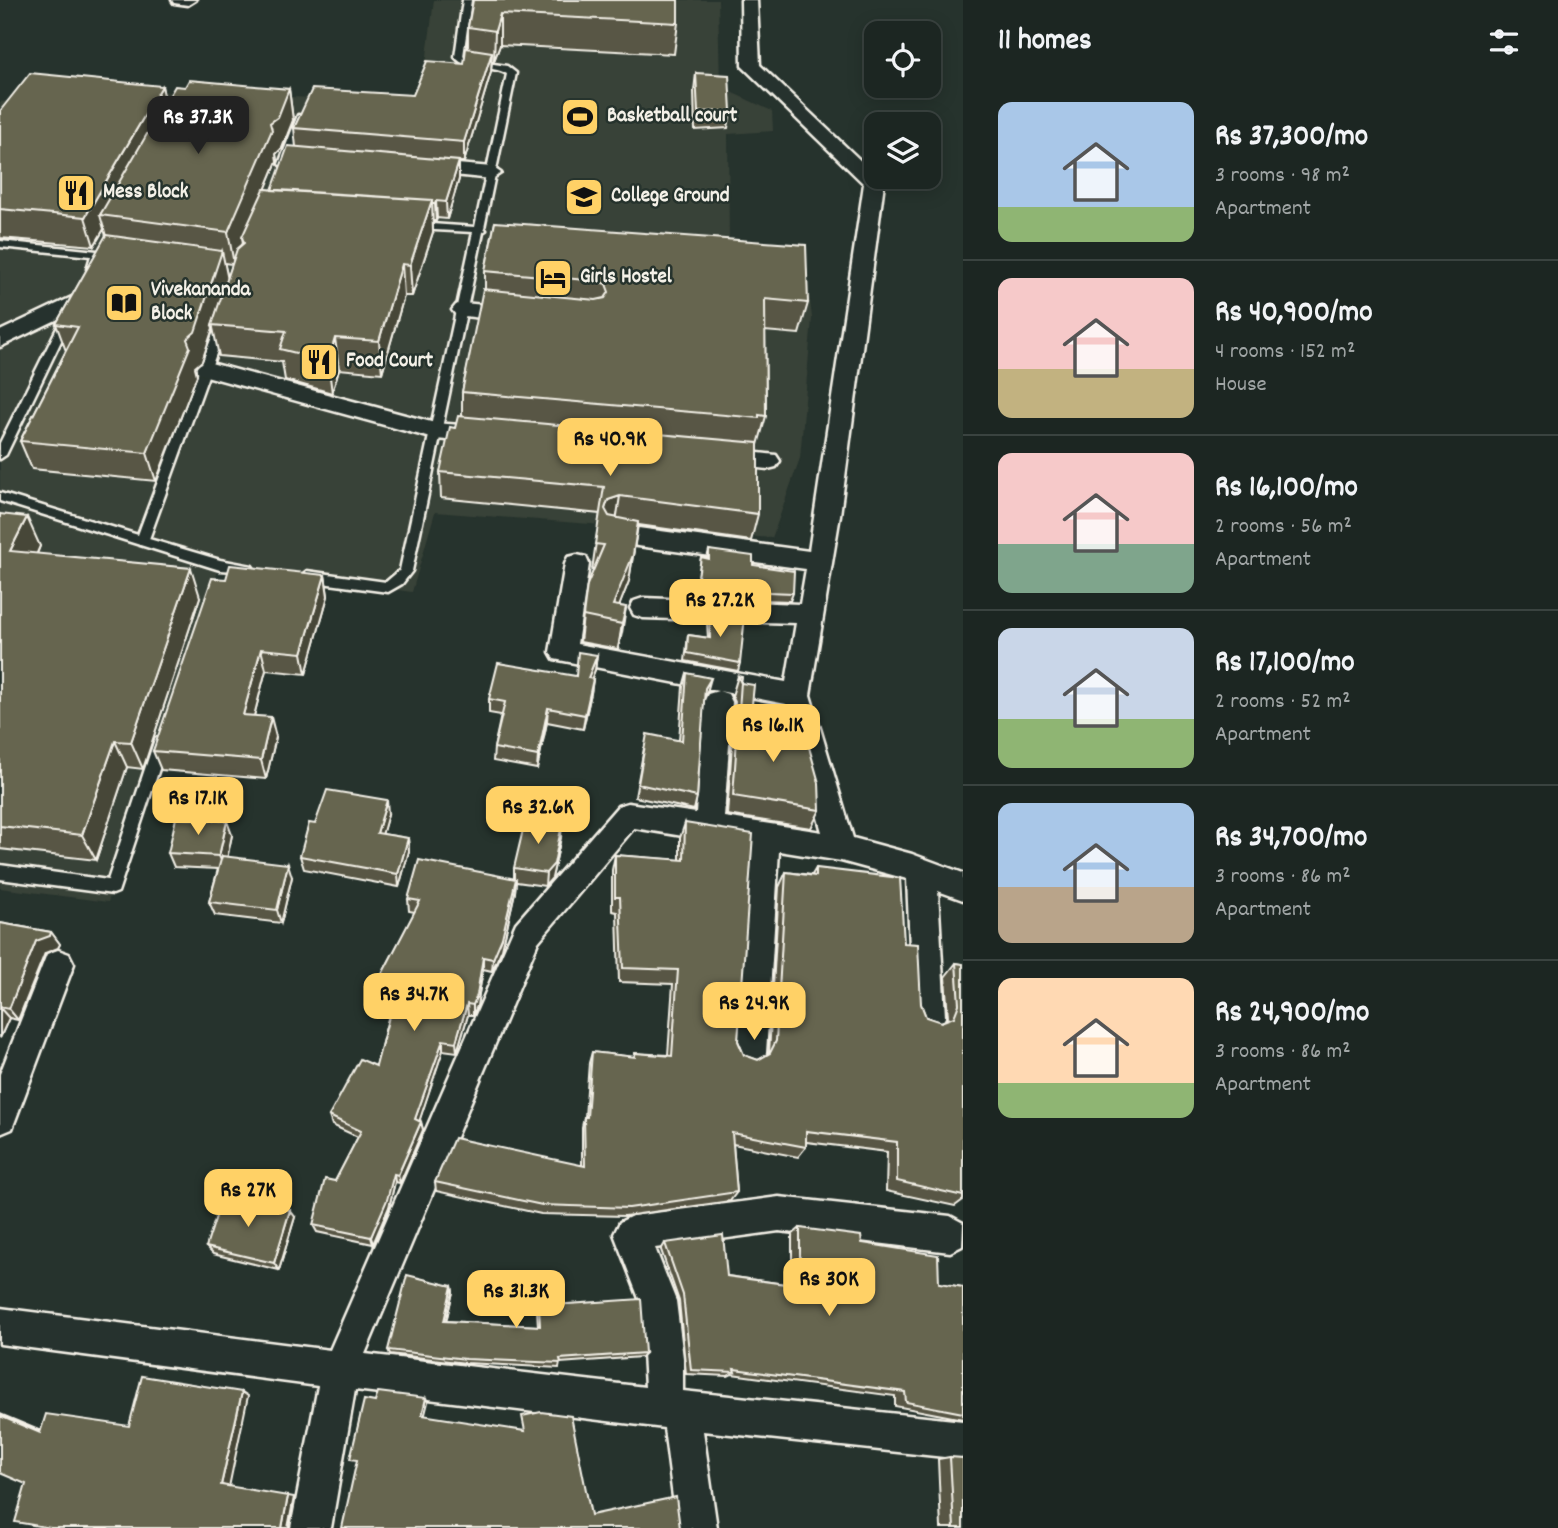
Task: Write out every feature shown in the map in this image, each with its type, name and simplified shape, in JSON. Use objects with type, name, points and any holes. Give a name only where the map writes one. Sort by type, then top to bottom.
[{"type":"street","points":[[180,0],[188,0]]},
{"type":"street","points":[[749,0],[751,65],[874,184],[820,562],[797,695],[841,848]]},
{"type":"street","points":[[410,166],[492,173]]},
{"type":"street","points":[[100,248],[122,257]]},
{"type":"street","points":[[0,340],[79,294]]},
{"type":"street","points":[[463,310],[541,317]]},
{"type":"street","points":[[207,369],[435,430],[505,437]]},
{"type":"street","points":[[699,455],[768,461]]},
{"type":"street","points":[[616,534],[820,562]]},
{"type":"street","points":[[577,564],[564,652],[797,695]]},
{"type":"street","points":[[643,608],[811,614]]},
{"type":"street","points":[[709,828],[718,702]]},
{"type":"street","points":[[311,1528],[339,1372],[527,933],[628,815],[841,848],[922,871],[963,887]]},
{"type":"street","points":[[750,1053],[765,836]]},
{"type":"street","points":[[922,871],[929,1017]]},
{"type":"street","points":[[0,1117],[58,964]]},
{"type":"street","points":[[697,1528],[664,1358],[658,1301],[632,1234],[779,1214],[950,1234]]},
{"type":"street","points":[[0,1326],[339,1372],[963,1440]]},
{"type":"lane","points":[[298,575],[388,587],[398,581],[406,571],[481,230],[512,73],[504,68],[464,62],[459,57],[467,0]]},
{"type":"lane","points":[[277,180],[293,157],[306,104]]},
{"type":"lane","points":[[400,225],[481,230]]},
{"type":"lane","points":[[0,244],[100,248],[0,455]]},
{"type":"lane","points":[[142,541],[207,369],[226,309]]},
{"type":"lane","points":[[0,497],[142,541],[218,571],[259,570]]},
{"type":"lane","points":[[0,872],[113,887],[164,732]]},
{"type":"shaded area","points":[[434,0],[718,0],[720,87],[772,111],[773,131],[728,134],[729,247],[805,257],[812,318],[800,458],[772,538],[435,512],[412,592],[220,565],[108,902],[0,888],[0,102],[108,89],[403,102],[423,88]]},
{"type":"building","points":[[473,0],[678,0],[678,23],[500,14],[495,31],[468,27]]},
{"type":"building","points":[[466,48],[492,52],[464,142],[294,128],[312,89],[413,95],[427,61],[464,64]]},
{"type":"building","points":[[30,73],[162,86],[85,217],[0,209],[0,111]]},
{"type":"building","points":[[696,73],[729,75],[731,111],[698,112]]},
{"type":"building","points":[[189,80],[289,89],[278,117],[270,123],[272,130],[228,232],[100,215],[175,86],[185,87]]},
{"type":"building","points":[[288,146],[459,161],[446,202],[436,201],[435,204],[432,204],[432,200],[272,190]]},
{"type":"building","points":[[264,189],[432,200],[410,265],[402,264],[379,341],[335,338],[328,361],[280,349],[286,331],[212,325],[237,249],[244,243],[242,237]]},
{"type":"building","points":[[495,222],[806,245],[808,303],[765,299],[766,416],[759,415],[759,418],[462,392],[483,289],[596,300],[605,298],[609,292],[606,284],[597,281],[485,271]]},
{"type":"building","points":[[106,235],[222,251],[195,332],[187,339],[190,347],[147,453],[20,441],[78,327],[56,324]]},
{"type":"building","points":[[458,416],[758,443],[758,514],[620,496],[608,500],[605,509],[609,516],[638,522],[633,555],[613,605],[626,607],[622,624],[583,616],[587,585],[604,545],[595,544],[604,487],[440,472],[450,427],[455,428]]},
{"type":"building","points":[[0,514],[27,517],[10,551],[191,568],[131,742],[115,741],[82,835],[0,826]]},
{"type":"building","points":[[709,550],[753,556],[753,565],[794,571],[793,593],[709,590],[709,586],[697,584],[701,557],[709,559]]},
{"type":"building","points":[[230,565],[325,575],[302,653],[261,649],[243,715],[271,717],[261,760],[153,751],[212,578],[226,579]]},
{"type":"building","points":[[709,615],[745,616],[740,663],[687,653],[688,635],[710,638]]},
{"type":"building","points":[[578,652],[597,655],[588,678],[593,679],[585,715],[548,708],[538,756],[494,748],[505,702],[489,699],[498,663],[576,676]]},
{"type":"building","points":[[687,673],[711,678],[705,688],[697,797],[638,784],[647,734],[682,741]]},
{"type":"building","points":[[738,676],[742,677],[741,683],[754,685],[749,734],[807,740],[819,783],[820,810],[733,796],[741,682]]},
{"type":"building","points":[[327,790],[387,800],[377,833],[408,838],[398,874],[300,856],[309,823],[315,824]]},
{"type":"building","points":[[526,817],[562,824],[554,864],[546,873],[514,868]]},
{"type":"building","points":[[176,818],[227,821],[219,856],[168,853]]},
{"type":"building","points":[[685,823],[753,834],[738,1041],[744,1055],[758,1060],[770,1053],[776,1041],[786,872],[816,876],[816,868],[900,878],[904,943],[918,944],[921,1004],[926,1017],[941,1022],[954,1017],[959,1004],[956,963],[963,964],[963,1196],[897,1181],[897,1142],[806,1131],[806,1147],[732,1133],[737,1192],[629,1208],[542,1205],[435,1182],[454,1138],[585,1166],[584,1117],[587,1117],[592,1052],[635,1057],[635,1053],[672,1056],[678,970],[623,968],[620,897],[615,897],[615,855],[684,860]]},
{"type":"building","points":[[222,856],[288,864],[277,910],[209,902]]},
{"type":"building","points":[[419,860],[516,879],[502,938],[493,959],[483,957],[477,995],[473,1005],[467,1004],[456,1042],[443,1040],[415,1119],[421,1122],[398,1175],[394,1174],[387,1200],[371,1237],[313,1225],[325,1179],[335,1181],[361,1131],[329,1116],[360,1059],[376,1066],[396,990],[378,982],[420,901],[408,899]]},
{"type":"building","points":[[0,923],[51,932],[50,936],[36,941],[9,1009],[0,1007]]},
{"type":"building","points":[[223,1195],[290,1210],[274,1263],[206,1247]]},
{"type":"building","points":[[800,1228],[861,1236],[862,1243],[938,1255],[939,1283],[963,1287],[963,1413],[906,1402],[905,1392],[734,1369],[735,1372],[691,1370],[683,1295],[665,1243],[723,1235],[727,1276],[800,1286]]},
{"type":"building","points":[[407,1275],[452,1286],[444,1321],[540,1326],[539,1306],[641,1299],[645,1353],[560,1359],[561,1363],[466,1359],[388,1350]]},
{"type":"building","points":[[142,1376],[242,1392],[221,1485],[288,1496],[282,1528],[51,1528],[15,1522],[26,1484],[0,1473],[0,1416],[40,1433],[46,1414],[129,1426]]},
{"type":"building","points":[[378,1392],[426,1398],[422,1415],[525,1431],[522,1416],[541,1412],[571,1416],[591,1515],[676,1497],[680,1528],[342,1528],[357,1460],[350,1459],[364,1400],[375,1402]]},
{"type":"building","points":[[950,1457],[963,1458],[963,1528],[954,1528]]},
{"type":"place","name":"Basketball court","points":[[580,117]]},
{"type":"place","name":"Mess Block","points":[[76,193]]},
{"type":"place","name":"College Ground","points":[[584,197]]},
{"type":"place","name":"Girls Hostel","points":[[553,278]]},
{"type":"place","name":"Vivekananda Block","points":[[124,303]]},
{"type":"place","name":"Food Court","points":[[319,362]]}]
